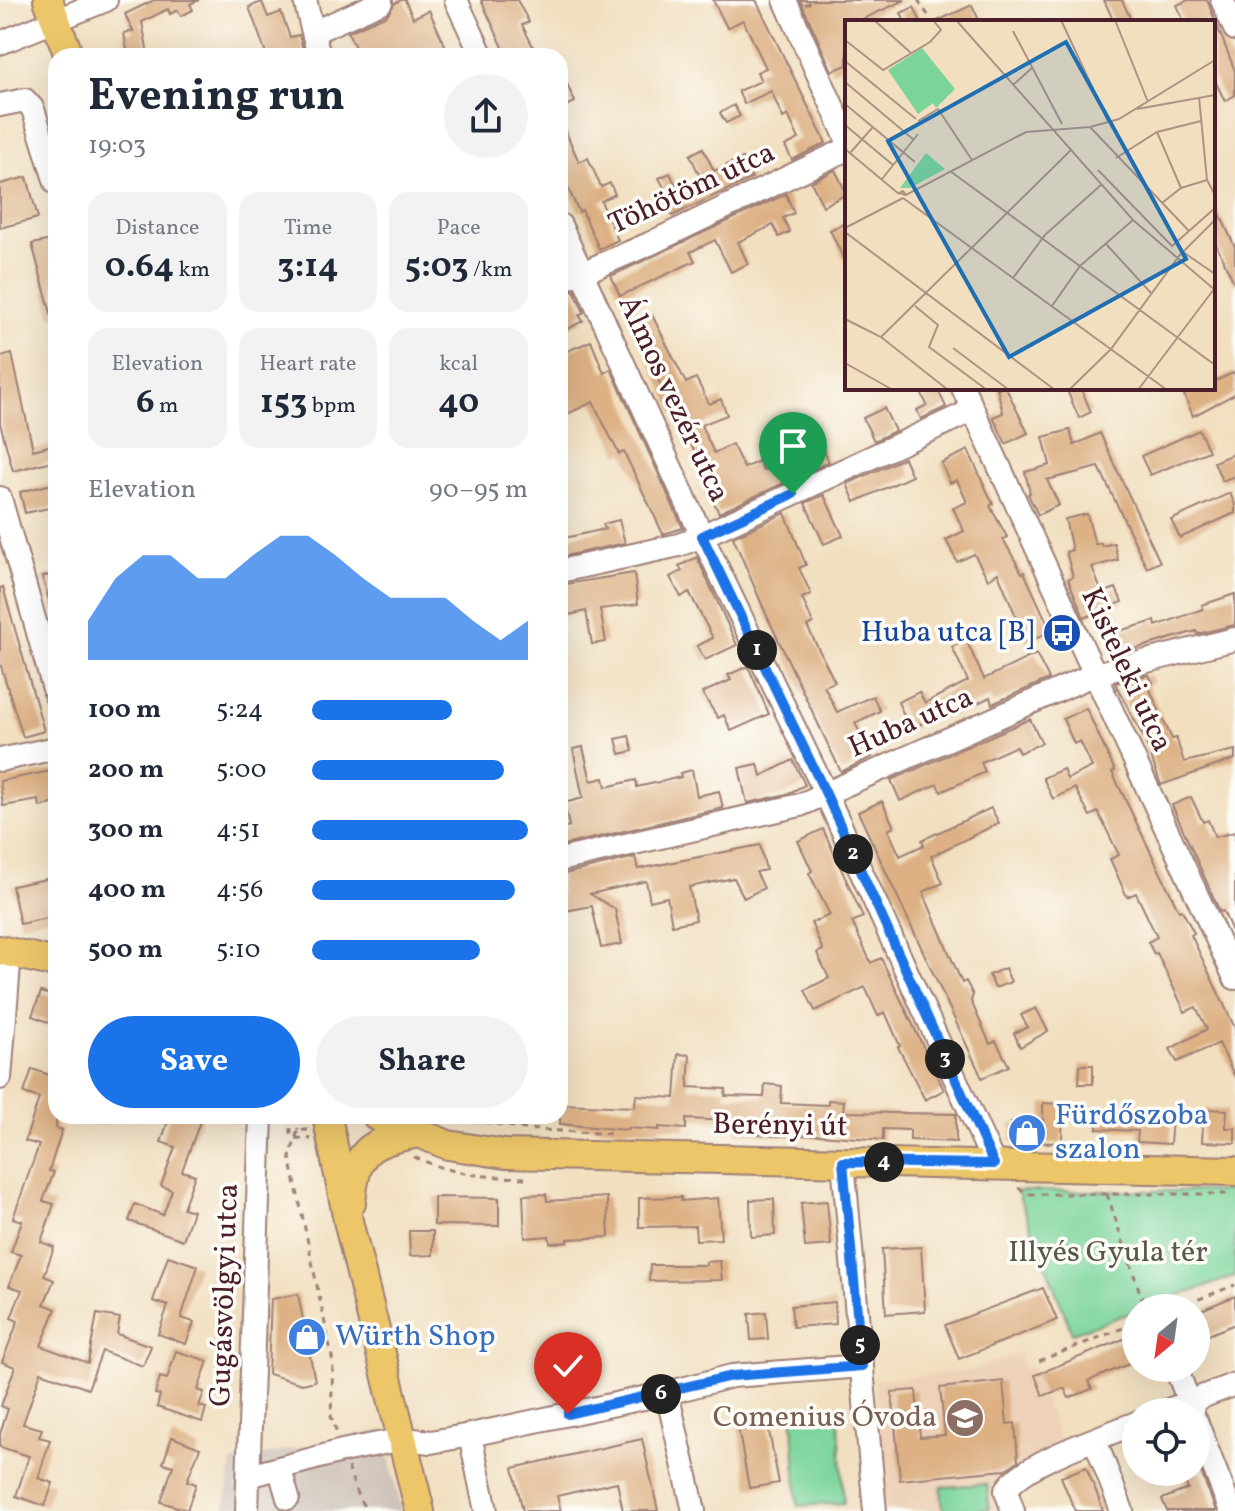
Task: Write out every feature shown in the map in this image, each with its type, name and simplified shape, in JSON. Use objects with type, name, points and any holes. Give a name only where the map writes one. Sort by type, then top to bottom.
[{"type":"main road","points":[[52,11],[66,48]]},
{"type":"main road","points":[[5,951],[48,961]]},
{"type":"main road","points":[[328,1124],[349,1225],[420,1511]]},
{"type":"main road","name":"Berényi út","points":[[396,1124],[448,1145],[505,1154],[843,1162],[1003,1175],[1235,1171]]},
{"type":"main road","points":[[349,1225],[353,1180],[363,1154],[377,1142],[418,1133]]},
{"type":"street","points":[[0,43],[52,11],[106,0]]},
{"type":"street","points":[[305,0],[317,48]]},
{"type":"street","points":[[456,0],[478,48]]},
{"type":"street","points":[[785,0],[845,135]]},
{"type":"street","points":[[1222,0],[1235,29]]},
{"type":"street","points":[[314,32],[381,2]]},
{"type":"street","points":[[0,105],[25,100],[33,109],[48,157]]},
{"type":"street","name":"Töhötöm utca","points":[[568,277],[845,150]]},
{"type":"street","name":"Álmos vezér utca","points":[[568,242],[702,536],[1003,1175]]},
{"type":"street","name":"Kisteleki utca","points":[[964,390],[1235,978]]},
{"type":"street","points":[[568,569],[679,545],[702,536],[973,410]]},
{"type":"street","points":[[0,498],[48,668]]},
{"type":"street","name":"Huba utca","points":[[568,858],[784,809],[826,794],[1095,674],[1235,639]]},
{"type":"street","points":[[0,760],[48,750]]},
{"type":"street","points":[[0,1078],[5,951]]},
{"type":"street","name":"Gugásvölgyi utca","points":[[247,1511],[261,1124]]},
{"type":"street","points":[[843,1162],[875,1511]]},
{"type":"street","points":[[249,1476],[342,1451],[404,1439],[431,1442],[470,1435],[732,1376],[862,1366]]},
{"type":"street","points":[[1210,1400],[1235,1384]]},
{"type":"street","points":[[667,1393],[694,1511]]},
{"type":"street","points":[[1012,1509],[1006,1491],[1027,1471],[1122,1429]]},
{"type":"street","points":[[470,1435],[486,1511]]},
{"type":"street","points":[[1095,1440],[1122,1511]]},
{"type":"street","points":[[1210,1457],[1231,1511]]},
{"type":"street","points":[[280,1470],[288,1498]]},
{"type":"path","points":[[918,0],[930,18]]},
{"type":"path","points":[[298,1124],[290,1157],[333,1362],[331,1416],[358,1497],[367,1511]]},
{"type":"path","points":[[298,1130],[328,1124]]},
{"type":"path","points":[[496,1124],[525,1129],[620,1134]]},
{"type":"path","points":[[1003,1175],[1030,1194],[1235,1194]]},
{"type":"path","points":[[1107,1194],[1140,1294]]},
{"type":"path","points":[[1210,1295],[1235,1285]]},
{"type":"path","points":[[1039,1361],[1122,1328]]},
{"type":"shaded area","name":"Comenius Óvoda","points":[[1019,1353],[1024,1368],[1031,1366],[1060,1440],[1051,1443],[1060,1470],[1015,1487],[1006,1510],[886,1511],[874,1380],[975,1370]]},
{"type":"shaded area","points":[[383,1430],[401,1511],[224,1511],[232,1462]]},
{"type":"green space","name":"Illyés Gyula tér","points":[[1017,1191],[1235,1191],[1235,1276],[1184,1294],[1122,1294],[1122,1316],[1072,1333]]},
{"type":"green space","points":[[838,1405],[844,1503],[798,1506],[792,1408]]},
{"type":"green space","points":[[987,1484],[989,1509],[943,1511],[941,1487]]},
{"type":"building","points":[[154,0],[199,0],[190,4],[193,10],[181,16],[178,10],[170,14],[168,9],[142,22],[147,48],[127,48],[124,33],[133,31],[125,14]]},
{"type":"building","points":[[405,0],[413,18],[429,10],[446,48],[355,48],[348,32],[387,15],[395,3]]},
{"type":"building","points":[[481,0],[517,0],[529,22],[522,25],[534,48],[503,48]]},
{"type":"building","points":[[713,0],[756,0],[826,143],[792,160],[785,146],[799,139],[788,115],[783,118],[771,91],[744,104],[738,91],[761,81],[757,72],[766,68],[743,20],[727,28]]},
{"type":"building","points":[[800,0],[905,0],[860,20],[845,20],[845,66],[832,71]]},
{"type":"building","points":[[1104,0],[1122,0],[1131,20],[1113,20]]},
{"type":"building","points":[[1188,0],[1207,0],[1215,20],[1183,20],[1177,5]]},
{"type":"building","points":[[262,2],[268,17],[281,12],[290,37],[299,35],[303,48],[264,48],[249,7]]},
{"type":"building","points":[[972,5],[979,20],[939,20]]},
{"type":"building","points":[[914,7],[920,20],[904,20],[901,13]]},
{"type":"building","points":[[1215,20],[1235,71],[1235,95],[1225,101],[1215,81]]},
{"type":"building","points":[[568,86],[575,102],[568,105]]},
{"type":"building","points":[[734,105],[740,116],[726,123],[720,113]]},
{"type":"building","points":[[568,137],[579,162],[588,158],[601,187],[610,183],[615,194],[601,201],[618,240],[599,249],[582,210],[579,212],[568,188]]},
{"type":"building","points":[[703,148],[714,171],[742,158],[752,178],[672,216],[665,203],[671,200],[659,178],[670,173],[681,196],[704,185],[690,155]]},
{"type":"building","points":[[835,170],[845,195],[823,206],[811,182]]},
{"type":"building","points":[[27,177],[38,218],[0,228],[0,184]]},
{"type":"building","points":[[786,194],[794,213],[783,218],[790,232],[779,237],[773,225],[738,242],[748,264],[731,272],[715,240],[690,252],[695,261],[620,296],[611,276]]},
{"type":"building","points":[[1215,203],[1235,247],[1235,285],[1215,242]]},
{"type":"building","points":[[845,223],[845,262],[830,230]]},
{"type":"building","points":[[48,241],[48,302],[32,244]]},
{"type":"building","points":[[574,290],[584,312],[579,315],[583,321],[568,329],[568,291]]},
{"type":"building","points":[[652,315],[686,383],[696,378],[709,404],[721,399],[727,415],[701,425],[714,453],[732,444],[744,468],[759,461],[763,470],[793,455],[789,446],[815,434],[829,462],[719,513],[709,493],[714,491],[632,324]]},
{"type":"building","points":[[591,341],[604,373],[611,369],[683,528],[663,534],[624,452],[619,454],[593,402],[568,414],[568,351]]},
{"type":"building","points":[[12,354],[33,450],[48,446],[48,462],[13,471],[0,423],[0,357]]},
{"type":"building","points":[[1235,372],[1235,394],[1193,416],[1184,395],[1195,390],[1215,390],[1215,381]]},
{"type":"building","points":[[920,390],[938,390],[946,407],[921,419],[917,410],[927,405]]},
{"type":"building","points":[[997,390],[1007,390],[1028,433],[1006,444],[993,417],[1003,413]]},
{"type":"building","points":[[1067,390],[1082,390],[1091,412],[1079,418]]},
{"type":"building","points":[[884,408],[895,431],[874,441],[863,418]]},
{"type":"building","points":[[1070,430],[1074,445],[1100,433],[1160,562],[1147,568],[1099,467],[1047,480],[1059,505],[1038,515],[1028,494],[1025,472],[1050,465],[1043,437]]},
{"type":"building","points":[[1199,430],[1209,451],[1150,475],[1141,456]]},
{"type":"building","points":[[968,450],[993,504],[990,506],[1007,537],[1003,539],[1024,572],[1051,631],[1027,643],[998,573],[988,579],[974,554],[957,562],[946,540],[964,531],[953,508],[967,502],[957,480],[950,483],[941,463]]},
{"type":"building","points":[[1235,453],[1235,476],[1222,481],[1214,462]]},
{"type":"building","points":[[904,458],[912,476],[855,502],[847,484]]},
{"type":"building","points":[[48,485],[48,508],[25,513],[20,492]]},
{"type":"building","points":[[1230,493],[1235,513],[1180,538],[1171,520]]},
{"type":"building","points":[[824,495],[843,536],[824,544],[805,503]]},
{"type":"building","points":[[785,513],[806,565],[799,568],[811,594],[802,598],[813,623],[807,626],[835,682],[824,686],[837,712],[873,696],[880,711],[855,723],[872,757],[841,772],[733,537]]},
{"type":"building","points":[[1087,514],[1095,544],[1114,543],[1118,560],[1092,567],[1102,593],[1116,588],[1122,602],[1084,618],[1068,579],[1073,577],[1066,552],[1072,550],[1065,519]]},
{"type":"building","points":[[619,520],[625,543],[568,555],[568,537],[605,529],[603,524]]},
{"type":"building","points":[[697,557],[737,645],[705,660],[697,646],[713,638],[689,592],[681,597],[670,577],[682,571],[679,566]]},
{"type":"building","points":[[634,573],[638,604],[600,609],[606,642],[592,644],[586,611],[568,615],[568,584]]},
{"type":"building","points":[[48,575],[48,597],[42,577]]},
{"type":"building","points":[[3,587],[44,731],[23,737],[0,663],[0,588]]},
{"type":"building","points":[[1235,594],[1235,625],[1197,634],[1196,631],[1114,655],[1108,634],[1155,621],[1156,626]]},
{"type":"building","points":[[966,640],[984,679],[1036,654],[1049,679],[992,704],[990,697],[952,716],[949,711],[910,729],[898,702],[919,692],[925,703],[968,681],[952,647]]},
{"type":"building","points":[[748,666],[769,714],[731,731],[724,715],[718,718],[702,693],[731,680],[728,675]]},
{"type":"building","points":[[1149,675],[1153,683],[1148,685],[1172,739],[1176,738],[1184,762],[1235,750],[1235,759],[1161,785],[1145,740],[1115,683]]},
{"type":"building","points":[[1086,708],[1115,771],[1112,772],[1179,911],[1182,910],[1194,933],[1191,935],[1235,1028],[1235,1077],[1219,1043],[1177,1062],[1170,1049],[1207,1029],[1196,1007],[1185,1012],[1157,953],[1154,954],[1148,942],[1157,937],[1136,893],[1127,897],[1110,859],[1119,855],[1098,812],[1090,816],[1075,788],[1053,799],[1043,778],[1063,769],[1067,779],[1092,767],[1080,741],[1074,744],[1063,719]]},
{"type":"building","points":[[1030,719],[1042,743],[1019,753],[1016,746],[981,762],[985,772],[941,792],[937,784],[900,801],[891,780]]},
{"type":"building","points":[[629,736],[633,751],[620,754],[616,739]]},
{"type":"building","points":[[583,747],[591,781],[604,778],[606,787],[636,780],[637,787],[681,777],[680,773],[692,770],[697,796],[719,791],[723,808],[568,844],[568,802],[583,798],[573,749]]},
{"type":"building","points":[[793,760],[805,785],[787,794],[747,803],[739,768],[758,764],[761,776]]},
{"type":"building","points":[[48,772],[48,805],[40,807],[39,800],[3,806],[0,781]]},
{"type":"building","points":[[1191,797],[1203,822],[1208,820],[1215,837],[1235,832],[1235,938],[1223,911],[1220,912],[1172,805]]},
{"type":"building","points":[[882,801],[894,827],[888,830],[900,856],[924,845],[922,840],[991,808],[999,823],[931,856],[943,883],[923,892],[962,983],[966,981],[973,995],[971,1001],[990,1044],[996,1041],[1009,1066],[982,1078],[858,812]]},
{"type":"building","points":[[823,829],[863,917],[852,922],[871,963],[881,958],[944,1090],[925,1100],[898,1047],[885,1012],[878,1016],[865,987],[815,1011],[805,990],[829,978],[817,953],[823,950],[811,923],[830,915],[809,873],[812,871],[798,841]]},
{"type":"building","points":[[760,845],[766,870],[756,872],[764,888],[744,898],[734,878],[689,887],[696,920],[672,925],[667,897],[650,901],[646,881],[590,894],[615,909],[622,944],[601,948],[592,906],[568,910],[568,873],[635,857],[638,869]]},
{"type":"building","points":[[48,879],[48,918],[20,924],[12,886]]},
{"type":"building","points":[[1005,968],[1011,982],[995,988],[989,975]]},
{"type":"building","points":[[41,992],[48,994],[48,1022],[32,1016]]},
{"type":"building","points":[[1036,1008],[1048,1031],[1020,1047],[1014,1033],[1028,1027],[1021,1015]]},
{"type":"building","points":[[678,1054],[690,1055],[688,1087],[726,1089],[725,1096],[764,1097],[765,1084],[782,1086],[781,1103],[828,1105],[828,1100],[844,1101],[843,1112],[956,1114],[956,1142],[910,1140],[910,1130],[883,1129],[883,1140],[820,1135],[777,1136],[736,1132],[736,1121],[686,1119],[686,1129],[659,1127],[659,1130],[560,1124],[568,1124],[568,1104],[635,1107],[636,1095],[675,1098]]},
{"type":"building","points":[[1080,1065],[1093,1065],[1093,1084],[1079,1084]]},
{"type":"building","points":[[32,1069],[48,1074],[48,1124],[56,1124],[56,1128],[62,1130],[49,1171],[54,1172],[43,1201],[54,1204],[41,1242],[54,1247],[44,1276],[54,1280],[44,1304],[56,1309],[41,1346],[88,1363],[97,1314],[120,1318],[117,1334],[151,1346],[143,1366],[102,1351],[88,1389],[41,1372],[23,1424],[42,1429],[39,1437],[50,1440],[38,1478],[53,1483],[45,1506],[16,1496],[29,1456],[0,1447],[0,1434],[8,1409],[1,1406],[15,1367],[2,1362],[18,1321],[11,1318],[22,1290],[9,1286],[21,1255],[11,1252],[22,1221],[13,1218],[39,1145],[25,1141],[39,1098],[24,1093]]},
{"type":"building","points":[[1043,1103],[1063,1104],[1062,1143],[1011,1142],[1011,1123],[1043,1124]]},
{"type":"building","points":[[1204,1109],[1227,1110],[1226,1128],[1235,1128],[1235,1143],[1202,1142]]},
{"type":"building","points":[[1098,1110],[1153,1112],[1152,1117],[1172,1118],[1170,1144],[1137,1142],[1138,1131],[1097,1129]]},
{"type":"building","points":[[167,1124],[199,1124],[182,1171],[195,1175],[183,1208],[193,1211],[183,1240],[129,1221],[135,1204],[163,1215],[172,1190],[161,1186],[175,1147],[161,1142]]},
{"type":"building","points":[[546,1194],[547,1201],[607,1197],[609,1237],[550,1243],[549,1236],[525,1238],[523,1195]]},
{"type":"building","points":[[434,1197],[499,1198],[499,1226],[434,1225]]},
{"type":"building","points":[[681,1197],[681,1201],[718,1198],[721,1239],[696,1240],[695,1226],[639,1227],[639,1198]]},
{"type":"building","points":[[774,1199],[775,1235],[751,1237],[750,1200]]},
{"type":"building","points":[[827,1201],[831,1245],[805,1247],[801,1203]]},
{"type":"building","points":[[409,1231],[433,1231],[433,1255],[410,1256]]},
{"type":"building","points":[[921,1247],[925,1311],[886,1314],[882,1249]]},
{"type":"building","points":[[168,1256],[198,1266],[181,1318],[194,1322],[186,1344],[158,1334],[168,1306],[153,1301]]},
{"type":"building","points":[[720,1261],[722,1280],[649,1281],[650,1265],[706,1265],[706,1262]]},
{"type":"building","points":[[1043,1288],[1057,1320],[959,1359],[945,1325]]},
{"type":"building","points":[[298,1294],[315,1381],[302,1384],[268,1374],[271,1299]]},
{"type":"building","points":[[1235,1296],[1235,1324],[1210,1334],[1210,1306]]},
{"type":"building","points":[[835,1302],[836,1324],[793,1327],[791,1306]]},
{"type":"building","points":[[766,1312],[768,1339],[751,1340],[749,1314]]},
{"type":"building","points":[[1122,1340],[1122,1367],[1088,1381],[1092,1389],[1069,1398],[1064,1388],[1043,1396],[1035,1375]]},
{"type":"building","points":[[176,1351],[208,1361],[198,1390],[204,1392],[199,1406],[206,1408],[202,1422],[157,1407],[160,1395],[155,1394],[160,1377],[167,1379]]},
{"type":"building","points":[[1003,1381],[1007,1424],[1015,1423],[1018,1461],[1005,1470],[900,1480],[892,1392],[916,1390],[920,1437],[945,1435],[940,1388]]},
{"type":"building","points":[[767,1421],[779,1483],[749,1488],[738,1427]]},
{"type":"building","points":[[172,1437],[200,1448],[187,1481],[196,1484],[187,1510],[161,1502],[173,1466],[163,1463]]},
{"type":"building","points":[[642,1439],[658,1511],[623,1511],[617,1482],[557,1496],[561,1511],[523,1511],[513,1468]]},
{"type":"building","points":[[1086,1467],[1103,1511],[1075,1511],[1061,1477]]},
{"type":"building","points":[[1187,1486],[1206,1486],[1216,1511],[1167,1511],[1162,1499],[1188,1489]]},
{"type":"place","name":"Huba utca [B]","points":[[1062,633]]},
{"type":"place","name":"Fürdőszoba szalon","points":[[1027,1133]]},
{"type":"place","name":"Würth Shop","points":[[307,1337]]},
{"type":"place","name":"Comenius Óvoda","points":[[965,1418]]},
{"type":"route","points":[[568,1414],[732,1376],[862,1366],[843,1162],[994,1164],[826,794],[702,536],[793,494]]}]
